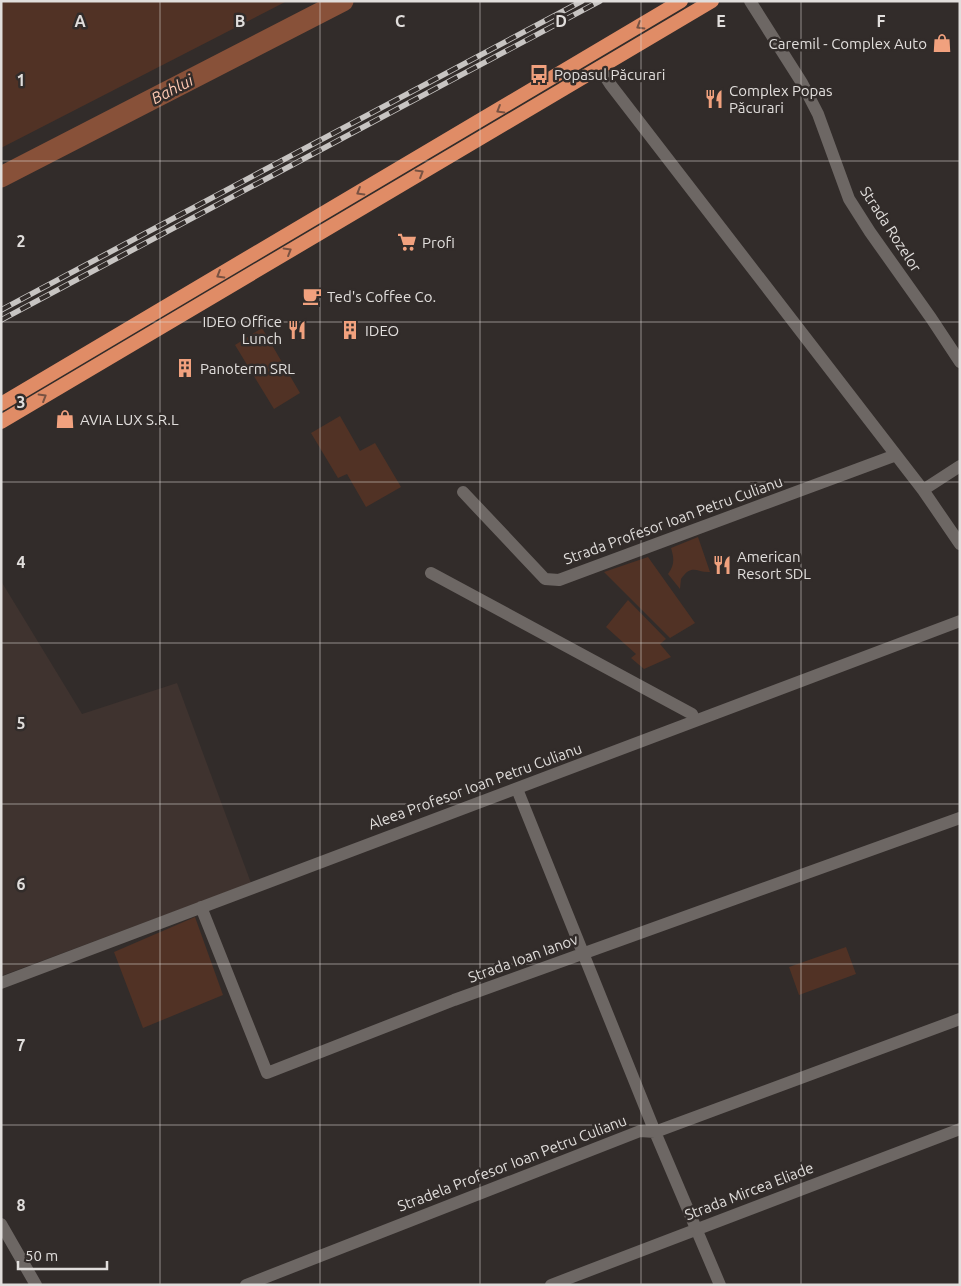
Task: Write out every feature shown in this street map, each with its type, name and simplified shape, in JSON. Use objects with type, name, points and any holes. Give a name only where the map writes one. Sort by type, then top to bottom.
[{"type":"highway","points":[[1,404],[681,1]]},
{"type":"highway","points":[[1,422],[712,1]]},
{"type":"street","name":"Strada Rozelor","points":[[750,1],[802,83],[818,114],[850,199],[870,232],[960,362]]},
{"type":"street","points":[[599,67],[616,92],[923,490],[960,544]]},
{"type":"street","name":"Strada Profesor Ioan Petru Culianu","points":[[463,492],[545,579],[559,580],[896,455]]},
{"type":"street","points":[[923,490],[960,466]]},
{"type":"street","points":[[430,573],[692,714],[694,720]]},
{"type":"street","name":"Aleea Profesor Ioan Petru Culianu","points":[[1,983],[960,621]]},
{"type":"street","points":[[518,789],[655,1132],[720,1285]]},
{"type":"street","name":"Strada Ioan Ianov","points":[[201,907],[267,1072],[454,1000],[960,818]]},
{"type":"street","name":"Stradela Profesor Ioan Petru Culianu","points":[[246,1285],[640,1131],[655,1132],[960,1018]]},
{"type":"street","name":"Strada Mircea Eliade","points":[[551,1285],[960,1129]]},
{"type":"street","points":[[1,1224],[36,1285]]},
{"type":"shaded area","points":[[1,1],[287,1],[1,148]]},
{"type":"shaded area","points":[[262,328],[300,393],[274,409],[235,345]]},
{"type":"shaded area","points":[[340,416],[360,451],[375,443],[401,487],[366,507],[347,474],[338,478],[311,433]]},
{"type":"shaded area","points":[[698,537],[710,572],[688,571],[681,579],[680,589],[668,574],[672,568],[673,561],[671,548]]},
{"type":"shaded area","points":[[648,557],[695,623],[670,638],[604,572]]},
{"type":"shaded area","points":[[1,581],[82,714],[177,683],[251,883],[1,976]]},
{"type":"shaded area","points":[[628,600],[666,639],[660,644],[671,657],[644,669],[631,658],[636,654],[606,627]]},
{"type":"shaded area","points":[[195,917],[223,995],[143,1028],[114,952]]},
{"type":"shaded area","points":[[846,947],[856,974],[799,995],[789,967]]},
{"type":"waterway","name":"Bahlui","points":[[1,177],[343,1]]},
{"type":"railway","points":[[1,310],[582,1]]},
{"type":"railway","points":[[1,320],[600,1]]},
{"type":"place","name":"Caremil - Complex Auto","points":[[942,43]]},
{"type":"place","name":"Popasul Păcurari","points":[[539,74]]},
{"type":"place","name":"Complex Popas Păcurari","points":[[714,99]]},
{"type":"place","name":"Profi","points":[[407,242]]},
{"type":"place","name":"Ted's Coffee Co.","points":[[312,296]]},
{"type":"place","name":"IDEO Office Lunch","points":[[297,330]]},
{"type":"place","name":"IDEO","points":[[350,330]]},
{"type":"place","name":"Panoterm SRL","points":[[185,368]]},
{"type":"place","name":"AVIA LUX S.R.L","points":[[65,419]]},
{"type":"place","name":"American Resort SDL","points":[[722,565]]}]
